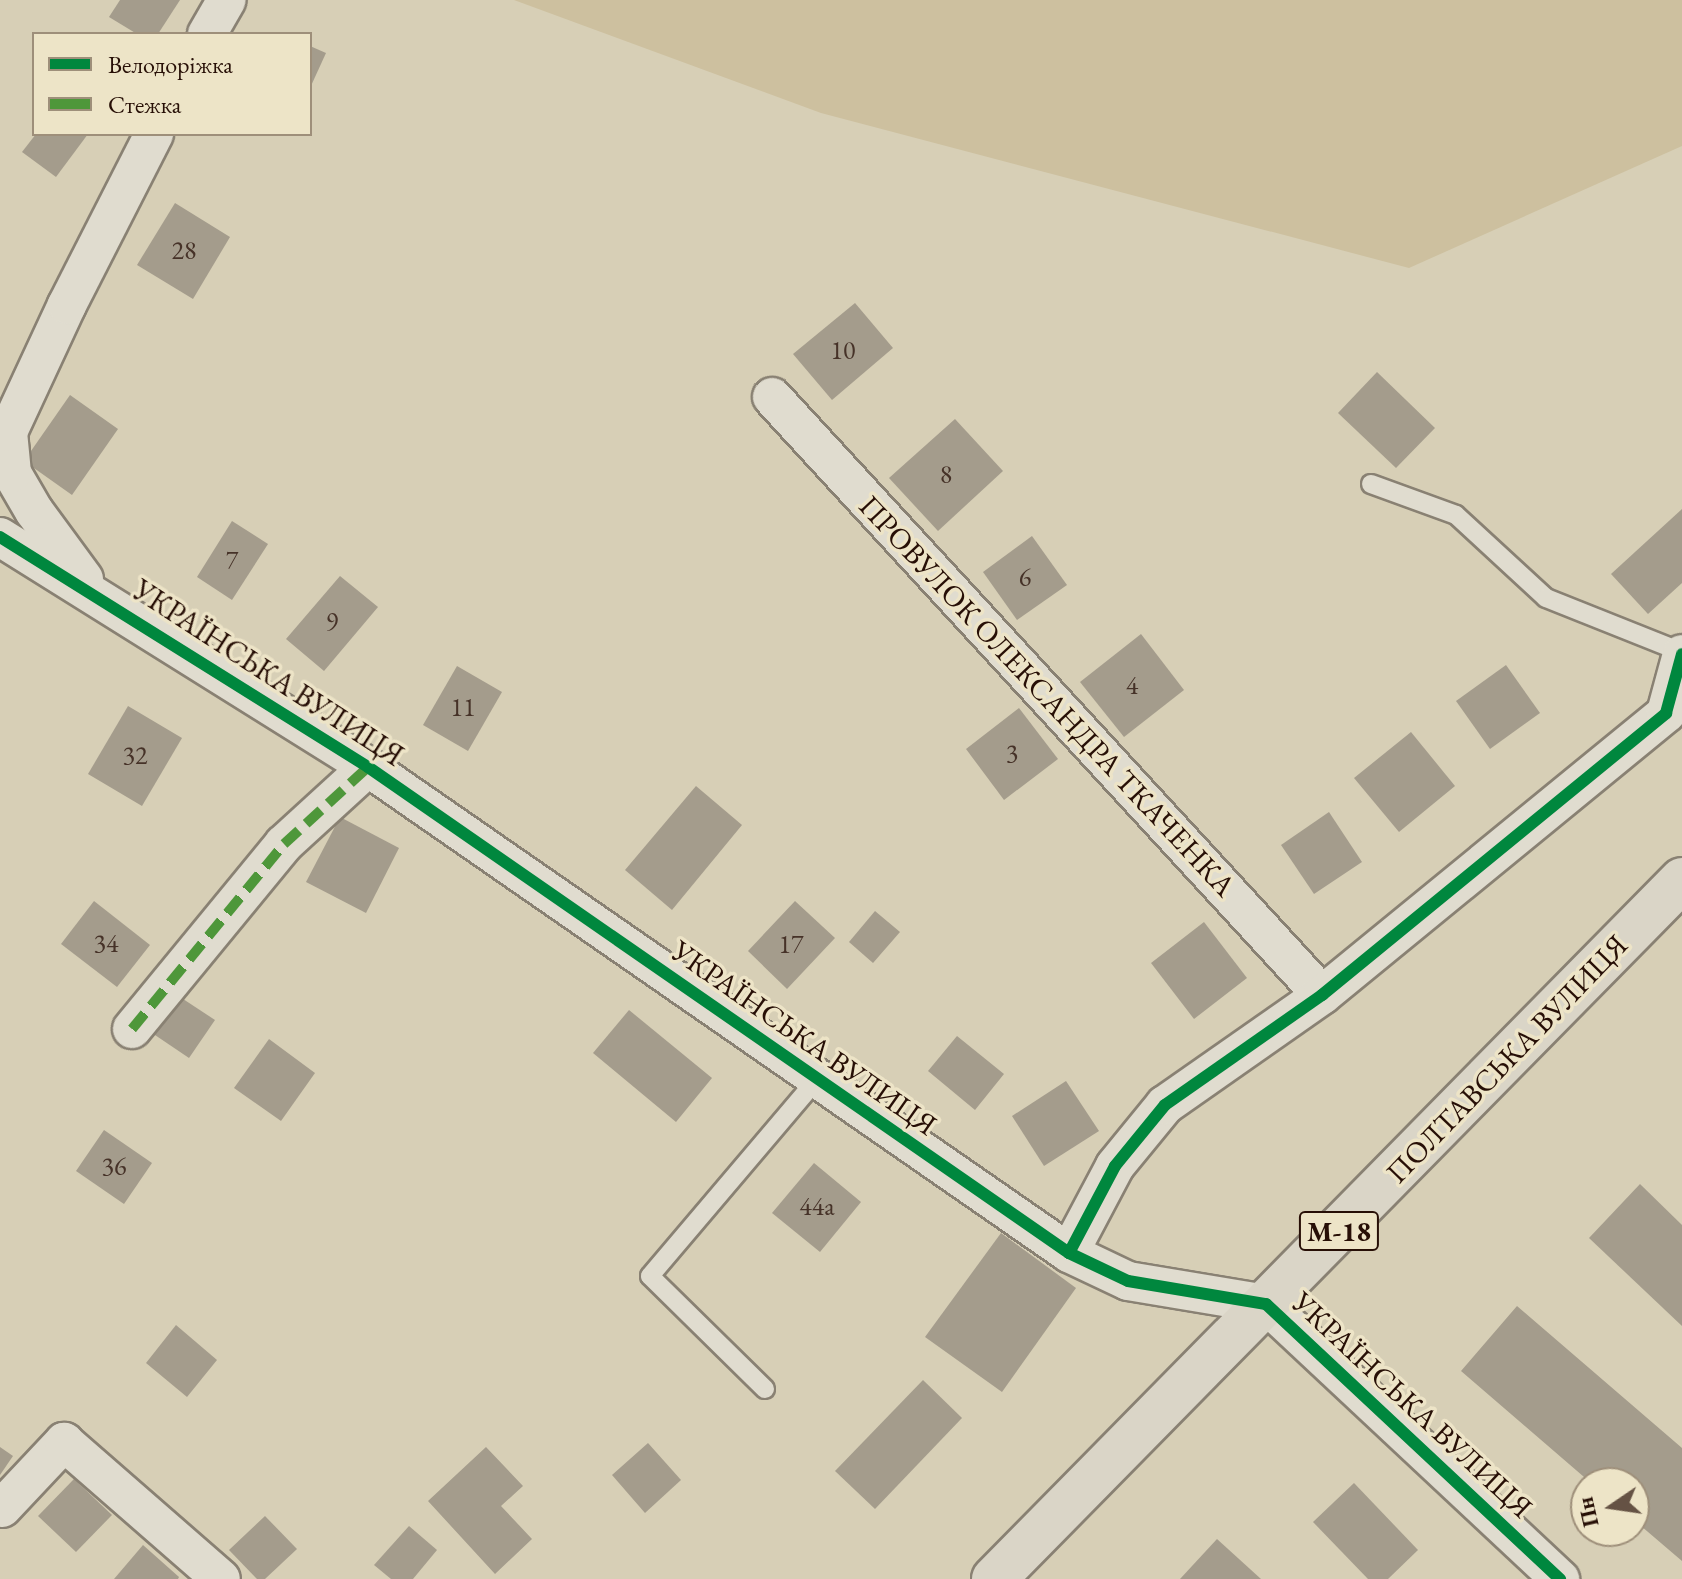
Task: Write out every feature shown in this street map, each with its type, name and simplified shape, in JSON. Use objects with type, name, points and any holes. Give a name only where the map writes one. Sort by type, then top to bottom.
[{"type":"highway","name":"ПОЛТАВСЬКА ВУЛИЦЯ","points":[[994,1579],[1682,880]]},
{"type":"street","points":[[208,32],[227,0]]},
{"type":"street","points":[[96,594],[34,511],[12,473],[8,432],[67,305],[153,136]]},
{"type":"street","name":"ПРОВУЛОК ОЛЕКСАНДРА ТКАЧЕНКА","points":[[772,397],[1322,995]]},
{"type":"street","name":"УКРАЇНСЬКА ВУЛИЦЯ","points":[[0,537],[96,594],[368,767],[1069,1253],[1128,1281],[1266,1304],[1560,1579]]},
{"type":"street","points":[[1069,1253],[1115,1166],[1165,1105],[1322,995],[1666,713],[1682,653]]},
{"type":"street","points":[[132,1029],[284,844],[368,767]]},
{"type":"street","points":[[2,1508],[64,1442],[221,1579]]},
{"type":"lane","points":[[1371,484],[1456,515],[1546,598],[1682,653]]},
{"type":"lane","points":[[765,1389],[650,1276],[817,1079]]},
{"type":"shaded area","points":[[514,0],[1682,0],[1682,146],[1409,268],[821,113]]},
{"type":"building","points":[[120,0],[180,0],[159,32],[134,32],[109,17]]},
{"type":"building","points":[[312,47],[326,53],[312,84]]},
{"type":"building","points":[[34,136],[87,136],[56,177],[22,152]]},
{"type":"building","points":[[175,203],[230,237],[193,299],[137,265]]},
{"type":"building","points":[[855,303],[893,348],[832,400],[793,354]]},
{"type":"building","points":[[1377,372],[1435,428],[1396,468],[1338,413]]},
{"type":"building","points":[[70,395],[118,429],[72,495],[24,461]]},
{"type":"building","points":[[955,419],[1003,471],[938,531],[889,478]]},
{"type":"building","points":[[1682,509],[1682,583],[1648,614],[1611,574]]},
{"type":"building","points":[[232,521],[268,544],[232,600],[197,577]]},
{"type":"building","points":[[1032,536],[1067,585],[1017,620],[983,572]]},
{"type":"building","points":[[340,576],[378,607],[324,671],[286,639]]},
{"type":"building","points":[[1141,634],[1184,690],[1124,737],[1080,682]]},
{"type":"building","points":[[1506,665],[1540,713],[1490,749],[1456,701]]},
{"type":"building","points":[[457,666],[502,692],[468,751],[423,725]]},
{"type":"building","points":[[128,706],[182,738],[142,806],[88,774]]},
{"type":"building","points":[[1019,708],[1058,759],[1004,800],[966,749]]},
{"type":"building","points":[[1411,732],[1455,786],[1399,832],[1354,778]]},
{"type":"building","points":[[696,786],[742,825],[672,910],[625,870]]},
{"type":"building","points":[[1329,812],[1362,862],[1314,894],[1281,845]]},
{"type":"building","points":[[340,817],[399,848],[366,913],[306,882]]},
{"type":"building","points":[[94,901],[150,945],[117,987],[61,944]]},
{"type":"building","points":[[795,901],[835,938],[787,989],[748,951]]},
{"type":"building","points":[[875,911],[900,932],[873,963],[849,942]]},
{"type":"building","points":[[1204,922],[1247,978],[1194,1019],[1151,963]]},
{"type":"building","points":[[177,995],[215,1020],[189,1058],[152,1033]]},
{"type":"building","points":[[629,1010],[712,1078],[676,1122],[593,1053]]},
{"type":"building","points":[[957,1036],[1004,1074],[975,1110],[928,1071]]},
{"type":"building","points":[[269,1039],[315,1073],[281,1121],[234,1088]]},
{"type":"building","points":[[1066,1081],[1099,1131],[1044,1166],[1012,1116]]},
{"type":"building","points":[[104,1130],[152,1163],[124,1204],[76,1171]]},
{"type":"building","points":[[814,1163],[861,1202],[820,1252],[772,1213]]},
{"type":"building","points":[[1640,1184],[1682,1225],[1682,1326],[1589,1238]]},
{"type":"building","points":[[1001,1233],[1076,1288],[1002,1392],[925,1337]]},
{"type":"building","points":[[1517,1306],[1682,1448],[1682,1561],[1650,1534],[1650,1467],[1572,1467],[1461,1371]]},
{"type":"building","points":[[176,1325],[217,1360],[187,1397],[146,1363]]},
{"type":"building","points":[[923,1380],[962,1418],[875,1509],[835,1471]]},
{"type":"building","points":[[648,1443],[681,1480],[645,1513],[612,1475]]},
{"type":"building","points":[[0,1447],[13,1456],[0,1475]]},
{"type":"building","points":[[486,1447],[523,1486],[501,1506],[532,1539],[495,1574],[428,1501]]},
{"type":"building","points":[[74,1479],[112,1515],[76,1552],[38,1516]]},
{"type":"building","points":[[1354,1483],[1418,1550],[1388,1579],[1368,1579],[1313,1522]]},
{"type":"building","points":[[265,1516],[297,1549],[265,1579],[257,1579],[229,1550]]},
{"type":"building","points":[[409,1526],[437,1550],[413,1579],[391,1579],[374,1565]]},
{"type":"building","points":[[1217,1539],[1261,1579],[1180,1579]]},
{"type":"building","points":[[143,1545],[179,1577],[178,1579],[114,1579]]},
{"type":"marked path","points":[[132,1029],[284,844],[368,767]]},
{"type":"cycle path","points":[[0,537],[368,767],[1069,1253],[1128,1281],[1266,1304],[1560,1579]]},
{"type":"cycle path","points":[[1069,1253],[1115,1166],[1165,1105],[1322,995],[1666,713],[1682,654]]}]
